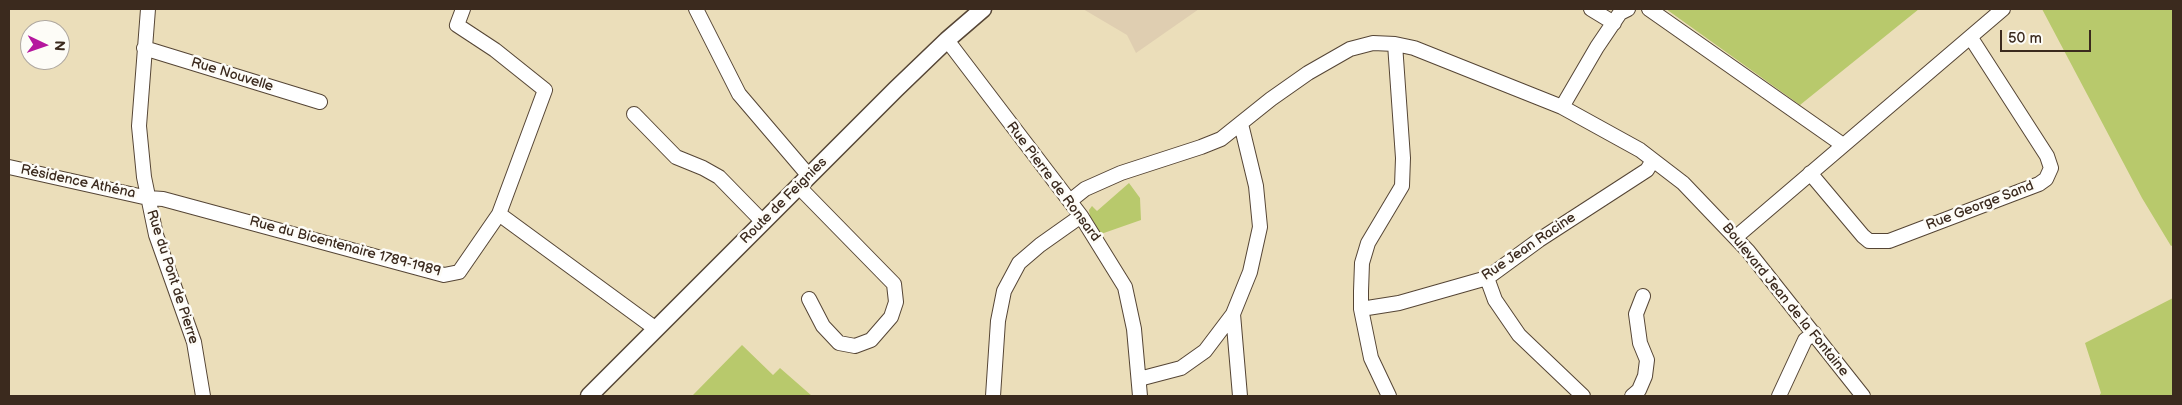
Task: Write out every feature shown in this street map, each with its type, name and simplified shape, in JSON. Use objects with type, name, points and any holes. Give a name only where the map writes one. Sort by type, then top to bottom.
[{"type":"street","name":"Rue du Pont de Pierre","points":[[148,9],[139,126],[148,198],[156,234],[194,342],[203,396]]},
{"type":"street","name":"Rue du Bicentenaire 1789-1989","points":[[148,198],[163,199],[444,275],[459,272],[499,214],[545,90],[457,24],[463,9]]},
{"type":"street","points":[[696,9],[739,94],[803,181],[894,284],[896,302],[891,317],[871,340],[855,346],[840,343],[823,326],[809,299]]},
{"type":"street","name":"Route de Feignies","points":[[589,396],[803,181],[947,40],[983,9]]},
{"type":"street","points":[[1591,9],[1614,23]]},
{"type":"street","points":[[1562,108],[1597,47],[1620,13],[1628,9]]},
{"type":"street","points":[[1649,9],[1844,145]]},
{"type":"street","points":[[1736,237],[2004,9]]},
{"type":"street","name":"Rue George Sand","points":[[1810,173],[1863,236],[1870,240],[1878,241],[1889,241],[2039,184],[2046,179],[2050,168],[2047,156],[1970,38]]},
{"type":"street","name":"Rue Pierre de Ronsard","points":[[947,40],[1081,216],[1125,287],[1134,329],[1140,396]]},
{"type":"street","points":[[1389,396],[1371,358],[1361,310],[1362,263],[1368,243],[1402,186],[1403,158],[1395,44]]},
{"type":"street","name":"Boulevard Jean de la Fontaine","points":[[1070,201],[1085,189],[1121,173],[1221,139],[1271,98],[1342,53],[1362,45],[1395,44],[1429,53],[1562,108],[1640,150],[1683,183],[1736,237],[1863,396]]},
{"type":"street","name":"Rue Nouvelle","points":[[144,48],[320,102]]},
{"type":"street","points":[[634,114],[676,157],[704,168],[719,177],[763,222]]},
{"type":"street","points":[[1139,379],[1181,368],[1205,351],[1233,314],[1250,272],[1260,226],[1256,186],[1241,124]]},
{"type":"street","name":"Rue Jean Racine","points":[[1361,310],[1399,303],[1487,278],[1539,240],[1647,170],[1653,160]]},
{"type":"street","name":"Résidence Athéna","points":[[9,167],[148,198]]},
{"type":"street","points":[[499,214],[656,329]]},
{"type":"street","points":[[994,396],[998,321],[1004,291],[1019,263],[1040,245],[1081,216]]},
{"type":"street","points":[[1487,278],[1495,300],[1519,335],[1583,396]]},
{"type":"street","points":[[1632,396],[1639,390],[1645,376],[1647,360],[1640,343],[1636,314],[1643,296]]},
{"type":"street","points":[[1233,314],[1240,396]]},
{"type":"street","points":[[1779,396],[1804,340],[1814,333]]},
{"type":"shaded area","points":[[1083,9],[1199,9],[1136,53],[1127,35]]},
{"type":"green space","points":[[1666,9],[1919,9],[1800,105]]},
{"type":"green space","points":[[2042,9],[2173,9],[2173,245],[2171,246],[2142,198]]},
{"type":"green space","points":[[1129,183],[1140,198],[1141,220],[1101,234],[1090,216],[1089,210],[1092,206],[1097,211]]},
{"type":"green space","points":[[2173,298],[2173,396],[2099,396],[2101,393],[2085,343]]},
{"type":"green space","points":[[742,345],[773,375],[780,368],[812,396],[694,396]]}]
